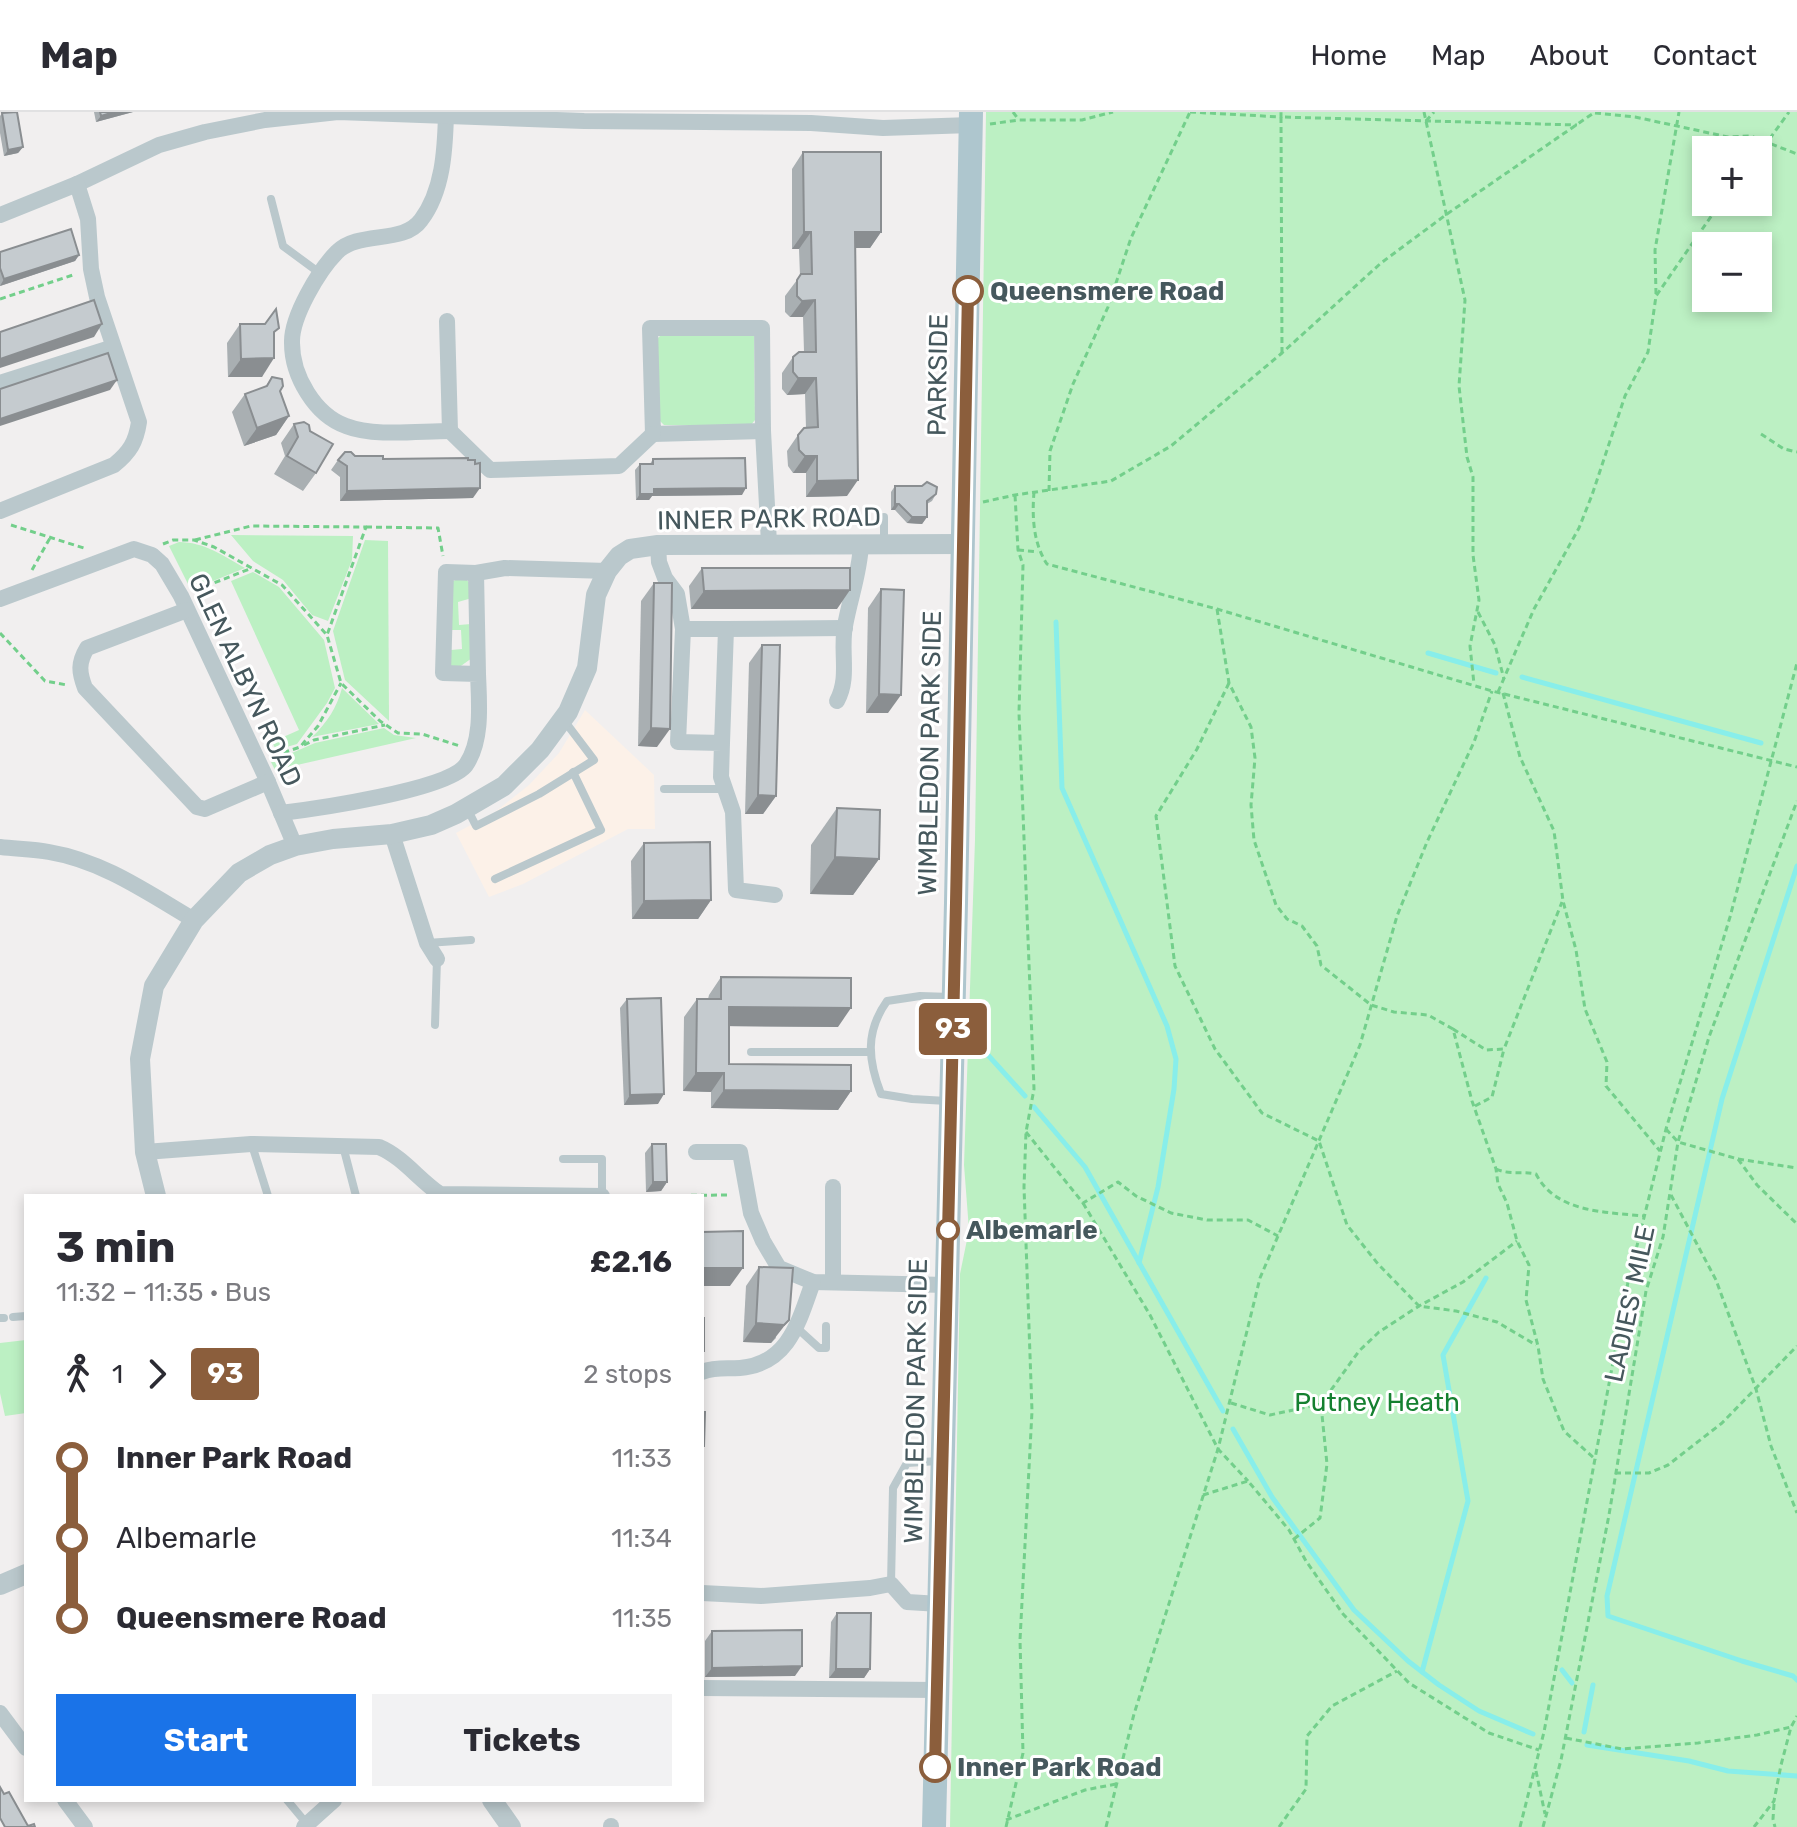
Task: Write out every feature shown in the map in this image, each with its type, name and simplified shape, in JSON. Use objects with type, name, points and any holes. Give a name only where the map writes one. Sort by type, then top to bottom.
[{"type":"main road","name":"PARKSIDE","points":[[962,544],[971,118]]},
{"type":"main road","name":"WIMBLEDON PARK SIDE","points":[[934,1827],[962,544]]},
{"type":"street","points":[[0,215],[77,184],[159,145],[265,120],[338,112],[883,128],[971,118]]},
{"type":"street","points":[[446,115],[445,156],[429,208],[418,224],[402,232],[350,242],[336,252],[297,317],[291,343],[296,368],[310,397],[326,414],[346,426],[369,431],[450,431]]},
{"type":"street","points":[[4,517],[114,465],[129,453],[136,438],[139,422],[97,297],[91,269],[88,219],[77,184]]},
{"type":"street","points":[[447,321],[450,431],[490,470],[619,466],[653,434],[763,431]]},
{"type":"street","points":[[653,434],[650,328],[762,328],[769,543]]},
{"type":"street","points":[[0,383],[113,347]]},
{"type":"street","points":[[837,701],[844,686],[845,628],[860,568],[861,544]]},
{"type":"street","name":"INNER PARK ROAD","points":[[607,571],[619,556],[630,549],[658,545],[962,544]]},
{"type":"street","points":[[658,545],[659,562],[665,578],[677,594],[683,629],[678,742],[722,743]]},
{"type":"street","points":[[0,599],[134,549],[152,555]]},
{"type":"street","name":"GLEN ALBYN ROAD","points":[[152,555],[162,564],[184,603],[295,846]]},
{"type":"street","points":[[156,1194],[145,1152],[140,1059],[154,986],[194,920],[239,873],[270,855],[295,846],[392,834],[431,825],[504,786],[540,750],[563,718],[587,668],[596,595],[607,571],[505,568],[476,573],[446,572],[443,673],[478,674]]},
{"type":"street","points":[[281,813],[394,793],[439,781],[465,766],[476,744],[476,573]]},
{"type":"street","points":[[184,603],[87,648],[79,672],[85,688],[197,807],[205,809],[268,782]]},
{"type":"street","points":[[683,629],[845,628]]},
{"type":"street","points":[[726,629],[721,777],[733,812],[736,890],[775,895]]},
{"type":"street","points":[[392,834],[427,943],[437,959]]},
{"type":"street","points":[[0,847],[51,852],[96,865],[194,920]]},
{"type":"street","points":[[145,1152],[251,1144],[379,1147],[390,1152],[440,1194]]},
{"type":"street","points":[[696,1152],[740,1152],[751,1213],[779,1268],[813,1282],[947,1285]]},
{"type":"street","points":[[833,1187],[833,1282]]},
{"type":"street","points":[[704,1371],[715,1367],[741,1368],[775,1358],[797,1328],[813,1282]]},
{"type":"street","points":[[0,1585],[24,1575]]},
{"type":"street","points":[[704,1593],[761,1596],[891,1584],[907,1602],[940,1604]]},
{"type":"street","points":[[704,1688],[937,1690]]},
{"type":"street","points":[[0,1713],[24,1745]]},
{"type":"street","points":[[66,1802],[85,1827]]},
{"type":"street","points":[[305,1826],[332,1802]]},
{"type":"street","points":[[493,1802],[511,1827]]},
{"type":"lane","points":[[271,199],[283,246],[321,274]]},
{"type":"lane","points":[[884,517],[884,544]]},
{"type":"lane","points":[[467,808],[476,826],[539,794],[594,760],[563,718]]},
{"type":"lane","points":[[495,879],[601,830],[573,772]]},
{"type":"lane","points":[[664,789],[720,789],[724,786]]},
{"type":"lane","points":[[427,943],[471,940]]},
{"type":"lane","points":[[435,1025],[437,959]]},
{"type":"lane","points":[[951,1101],[881,1094],[872,1070],[871,1052],[874,1020],[887,1001],[920,996],[954,997]]},
{"type":"lane","points":[[751,1052],[871,1052]]},
{"type":"lane","points":[[251,1144],[267,1194]]},
{"type":"lane","points":[[343,1145],[355,1194]]},
{"type":"lane","points":[[563,1159],[602,1159],[602,1194]]},
{"type":"lane","points":[[797,1328],[819,1348],[826,1348],[826,1326]]},
{"type":"lane","points":[[891,1584],[893,1488],[907,1463],[943,1461]]},
{"type":"lane","points":[[288,1802],[305,1826]]},
{"type":"path","points":[[1013,112],[1019,120]]},
{"type":"path","points":[[971,118],[1082,120],[1113,112]]},
{"type":"path","points":[[1049,491],[1050,451],[1073,384],[1108,307],[1131,238],[1190,112],[1577,125]]},
{"type":"path","points":[[1424,112],[1465,300],[1459,386],[1467,457],[1473,477],[1473,555],[1479,600],[1470,646],[1474,685]]},
{"type":"path","points":[[1426,121],[1434,112]]},
{"type":"path","points":[[1660,1151],[1606,1086],[1607,1062],[1585,1009],[1576,950],[1563,901],[1554,831],[1520,757],[1500,692],[1534,609],[1579,528],[1625,396],[1648,352],[1656,296],[1655,250],[1679,112]]},
{"type":"path","points":[[1772,136],[1789,112]]},
{"type":"path","points":[[977,504],[1015,495],[1111,481],[1171,446],[1282,353],[1381,263],[1594,113],[1635,117],[1723,136]]},
{"type":"path","points":[[1281,114],[1282,353]]},
{"type":"path","points":[[1772,144],[1797,154]]},
{"type":"path","points":[[1656,296],[1711,216]]},
{"type":"path","points":[[0,299],[91,269]]},
{"type":"path","points":[[1761,434],[1784,449],[1797,452]]},
{"type":"path","points":[[1034,492],[1039,552],[1047,564],[1217,609],[1492,691],[1797,767]]},
{"type":"path","points":[[1006,1827],[1023,1753],[1020,1640],[1032,1411],[1024,1187],[1026,1132],[1034,1089],[1019,713],[1023,565],[1018,550],[1015,495]]},
{"type":"path","points":[[4,517],[50,538],[87,549]]},
{"type":"path","points":[[152,555],[159,545],[173,540],[194,540],[251,526],[438,528],[446,572]]},
{"type":"path","points":[[327,635],[366,527]]},
{"type":"path","points":[[30,574],[50,538]]},
{"type":"path","points":[[194,540],[214,547],[282,585],[327,635],[341,683],[385,725],[398,733],[422,734],[473,751]]},
{"type":"path","points":[[1018,550],[1039,552]]},
{"type":"path","points":[[184,603],[252,568]]},
{"type":"path","points":[[1217,609],[1229,683],[1251,727],[1255,758],[1251,805],[1254,840],[1267,884],[1282,912],[1287,919],[1302,926],[1317,946],[1321,965],[1371,1005],[1394,1012],[1428,1015],[1486,1050],[1504,1049]]},
{"type":"path","points":[[1477,611],[1495,645],[1504,679]]},
{"type":"path","points":[[0,633],[45,681],[85,688]]},
{"type":"path","points":[[1520,1827],[1539,1750],[1628,1282],[1666,1129],[1730,917],[1797,663]]},
{"type":"path","points":[[300,747],[318,726],[341,683]]},
{"type":"path","points":[[1229,683],[1197,749],[1156,816],[1175,966],[1215,1049],[1262,1113],[1319,1141],[1347,1225],[1378,1264],[1419,1306],[1456,1311],[1497,1322],[1538,1346]]},
{"type":"path","points":[[1106,1827],[1134,1714],[1231,1403],[1260,1278],[1360,1045],[1397,916],[1427,842],[1474,742],[1492,691]]},
{"type":"path","points":[[259,762],[314,740],[385,725]]},
{"type":"path","name":"LADIES' MILE","points":[[1543,1827],[1565,1737],[1646,1291],[1663,1237],[1678,1142],[1709,1037],[1797,801]]},
{"type":"path","points":[[1474,1107],[1492,1097],[1504,1049],[1563,901]]},
{"type":"path","points":[[1453,1029],[1498,1184],[1507,1203],[1517,1241],[1529,1265],[1526,1300],[1543,1379],[1564,1431],[1596,1460]]},
{"type":"path","points":[[1666,1129],[1678,1142],[1738,1159],[1797,1168]]},
{"type":"path","points":[[1026,1132],[1083,1203],[1150,1315],[1218,1449],[1294,1539],[1343,1614],[1409,1683],[1489,1733],[1539,1750]]},
{"type":"path","points":[[1738,1159],[1757,1185],[1797,1224]]},
{"type":"path","points":[[1496,1169],[1507,1174],[1536,1174],[1541,1185],[1584,1210],[1644,1216]]},
{"type":"path","points":[[1083,1203],[1118,1182],[1136,1196],[1171,1213],[1207,1220],[1248,1220],[1278,1236]]},
{"type":"path","points":[[704,1195],[747,1195]]},
{"type":"path","points":[[1671,1195],[1716,1280],[1756,1389],[1771,1446],[1797,1513]]},
{"type":"path","points":[[1294,1539],[1320,1518],[1327,1464],[1321,1404],[1359,1351],[1379,1332],[1463,1282],[1517,1241]]},
{"type":"path","points":[[1615,1473],[1649,1473],[1668,1465],[1722,1423],[1797,1346]]},
{"type":"path","points":[[1231,1403],[1270,1415],[1321,1404]]},
{"type":"path","points":[[1203,1495],[1248,1481]]},
{"type":"path","points":[[1279,1827],[1306,1789],[1307,1736],[1332,1706],[1398,1671]]},
{"type":"path","points":[[1775,1827],[1774,1801],[1781,1765],[1797,1716]]},
{"type":"path","points":[[1565,1737],[1622,1749],[1698,1743],[1791,1727]]},
{"type":"path","points":[[1535,1768],[1545,1818]]},
{"type":"path","points":[[1005,1821],[1085,1790],[1116,1784]]},
{"type":"path","points":[[1754,1827],[1774,1801]]},
{"type":"shaded area","points":[[585,710],[654,775],[655,829],[628,829],[523,884],[489,897],[456,833],[495,812],[529,785],[559,753]]},
{"type":"green space","name":"Putney Heath","points":[[986,112],[1797,112],[1797,1827],[950,1827],[960,1274],[969,1230],[964,1165],[975,840]]},
{"type":"green space","points":[[662,334],[754,336],[755,420],[750,426],[664,425],[658,419],[657,339]]},
{"type":"green space","points":[[231,535],[353,536],[352,560],[328,621],[312,615],[283,580],[253,561]]},
{"type":"green space","points":[[365,540],[388,541],[389,721],[345,680],[333,631]]},
{"type":"green space","points":[[179,542],[205,547],[245,568],[191,590],[169,546]]},
{"type":"green space","points":[[253,572],[279,587],[324,640],[335,688],[297,744],[276,750],[272,742],[299,730],[231,581]]},
{"type":"green space","points":[[466,579],[471,585],[472,598],[458,602],[459,625],[471,624],[472,658],[458,668],[451,667],[451,650],[462,649],[461,630],[450,630],[453,581]]},
{"type":"green space","points":[[342,688],[379,724],[312,737],[331,714]]},
{"type":"green space","points":[[384,728],[394,735],[416,738],[275,770],[271,762],[315,743]]},
{"type":"green space","points":[[24,1340],[24,1413],[5,1416],[0,1393],[0,1343]]},
{"type":"building","points":[[17,112],[23,147],[8,150],[2,113]]},
{"type":"building","points":[[803,152],[881,152],[881,232],[855,232],[858,480],[817,481],[817,456],[805,456],[799,450],[798,435],[804,428],[818,427],[816,378],[798,378],[793,372],[793,357],[799,352],[816,352],[815,300],[802,301],[797,296],[797,280],[801,274],[812,274],[811,232],[804,232]]},
{"type":"building","points":[[71,229],[79,255],[4,279],[0,252]]},
{"type":"building","points":[[94,300],[102,324],[0,359],[0,332]]},
{"type":"building","points":[[276,309],[279,328],[274,332],[274,358],[241,359],[240,324],[265,324]]},
{"type":"building","points":[[108,353],[117,380],[0,419],[0,389]]},
{"type":"building","points":[[272,377],[282,379],[280,391],[289,416],[257,428],[245,394],[267,386]]},
{"type":"building","points":[[304,422],[309,425],[310,431],[333,444],[316,473],[287,456],[298,437],[294,424]]},
{"type":"building","points":[[345,452],[355,456],[383,456],[383,459],[468,458],[475,460],[475,464],[480,463],[480,488],[347,491],[347,466],[338,460]]},
{"type":"building","points":[[745,458],[746,488],[654,489],[654,494],[640,494],[640,464],[653,464],[653,459]]},
{"type":"building","points":[[927,482],[937,487],[936,494],[927,501],[927,517],[912,517],[899,504],[895,504],[895,486],[922,486]]},
{"type":"building","points":[[702,568],[850,568],[850,590],[704,591]]},
{"type":"building","points":[[654,583],[672,583],[670,729],[651,728]]},
{"type":"building","points":[[881,589],[904,590],[901,695],[879,694]]},
{"type":"building","points":[[762,645],[780,645],[776,796],[758,795]]},
{"type":"building","points":[[837,808],[880,810],[879,859],[835,857]]},
{"type":"building","points":[[710,842],[711,900],[644,901],[644,843]]},
{"type":"building","points":[[721,977],[851,978],[851,1008],[729,1007],[729,1064],[851,1065],[851,1091],[724,1090],[724,1073],[696,1073],[697,999],[721,999]]},
{"type":"building","points":[[661,998],[664,1094],[630,1095],[627,999]]},
{"type":"building","points":[[652,1144],[666,1144],[667,1182],[653,1182]]},
{"type":"building","points":[[743,1231],[743,1268],[704,1268],[704,1232]]},
{"type":"building","points":[[759,1267],[793,1268],[789,1320],[784,1325],[756,1323]]},
{"type":"building","points":[[837,1613],[871,1613],[870,1669],[836,1669]]},
{"type":"building","points":[[802,1630],[802,1666],[712,1668],[712,1631]]},
{"type":"building","points":[[0,1787],[4,1794],[9,1792],[28,1826],[34,1824],[35,1827],[5,1827],[0,1818]]},
{"type":"waterway","points":[[1056,622],[1062,788],[1167,1026],[1176,1059],[1158,1187],[1139,1263]]},
{"type":"waterway","points":[[1428,653],[1496,673]]},
{"type":"waterway","points":[[1522,677],[1761,743]]},
{"type":"waterway","points":[[1797,866],[1722,1099],[1607,1596],[1608,1616],[1793,1676],[1797,1680]]},
{"type":"waterway","points":[[978,1044],[1025,1096]]},
{"type":"waterway","points":[[1034,1107],[1085,1167],[1223,1411]]},
{"type":"waterway","points":[[1422,1672],[1468,1501],[1443,1355],[1486,1278]]},
{"type":"waterway","points":[[1233,1429],[1272,1497],[1354,1610],[1408,1661],[1439,1685],[1479,1711],[1533,1734]]},
{"type":"waterway","points":[[1562,1670],[1572,1683]]},
{"type":"waterway","points":[[1584,1732],[1593,1685]]},
{"type":"waterway","points":[[1587,1745],[1689,1761],[1728,1771],[1797,1776]]},
{"type":"bus line","name":"93","points":[[935,1767],[968,291]]},
{"type":"place","name":"Queensmere Road","points":[[968,291]]},
{"type":"place","name":"Albemarle","points":[[948,1230]]},
{"type":"place","name":"Inner Park Road","points":[[935,1767]]}]
